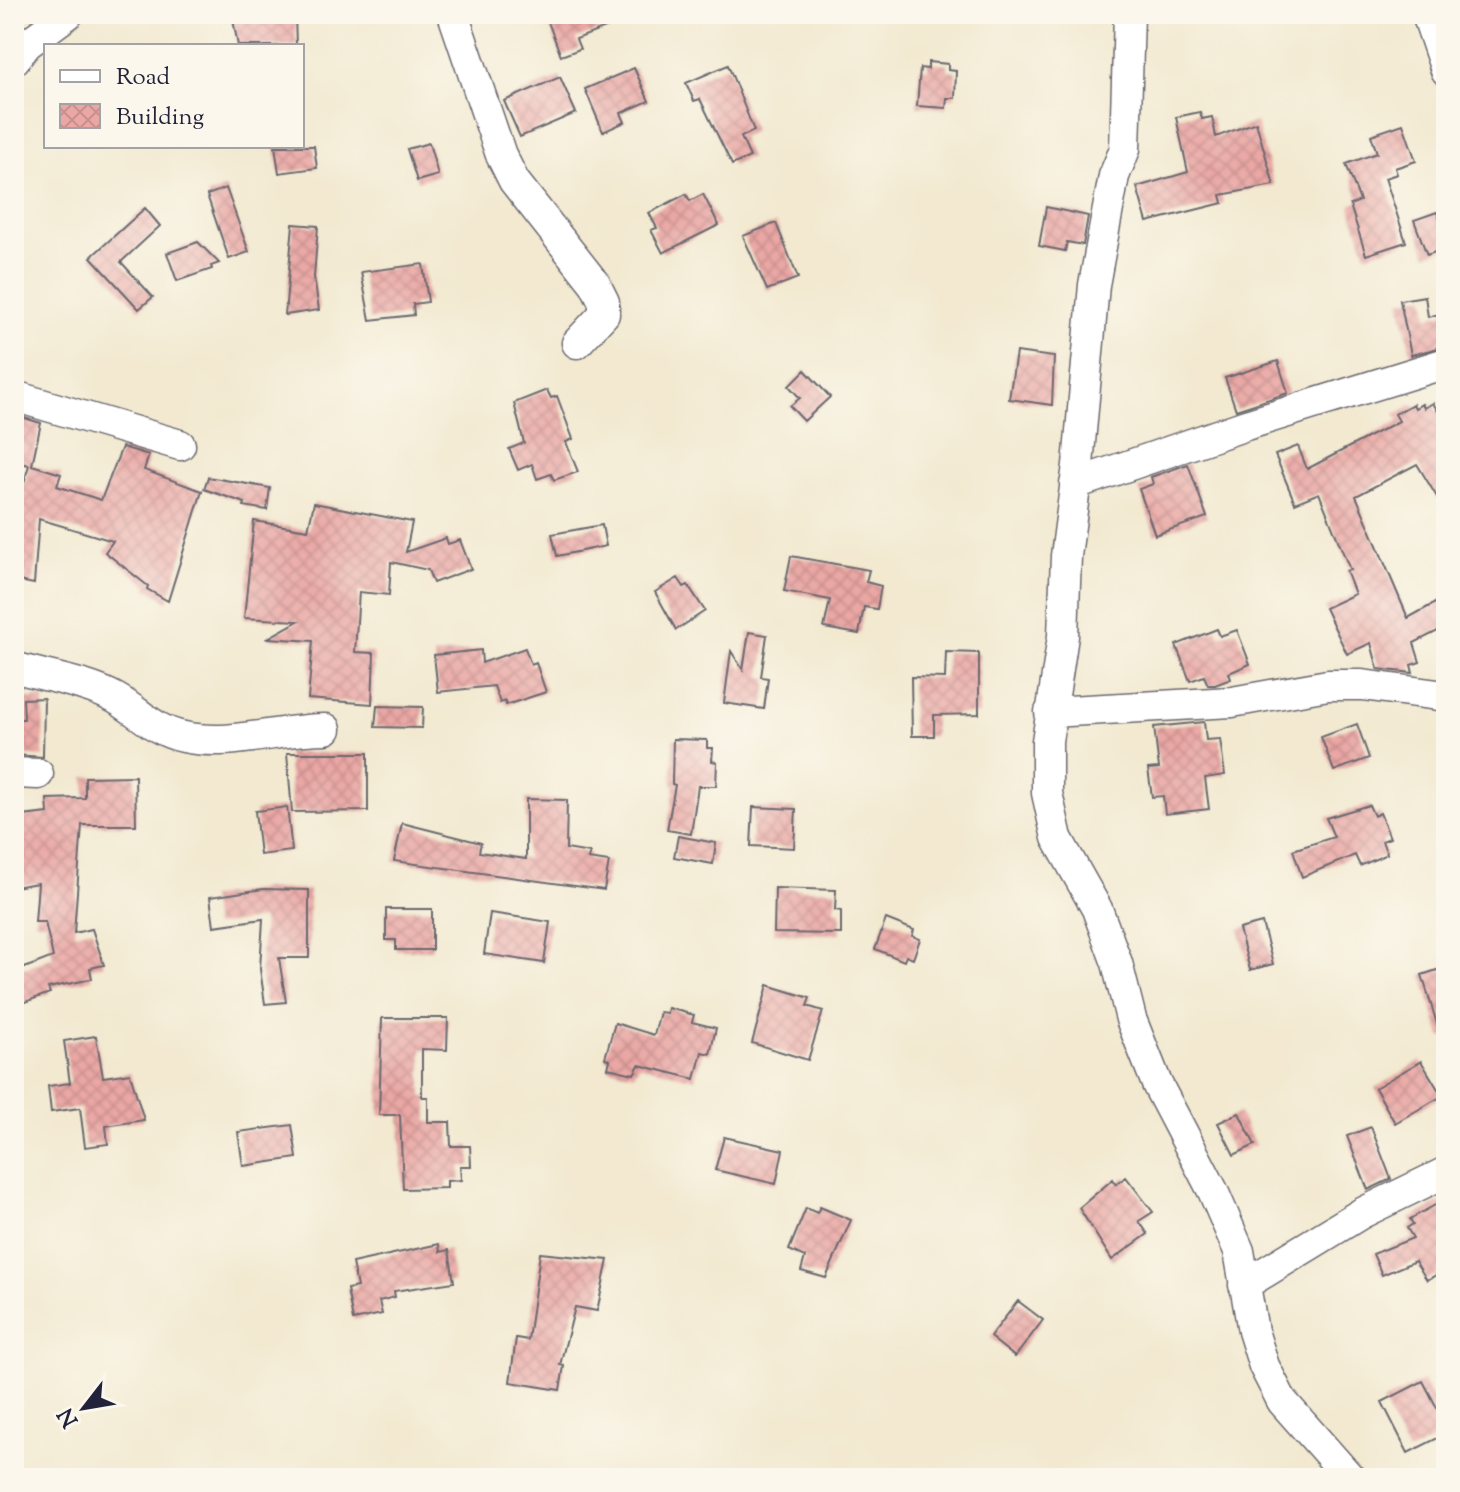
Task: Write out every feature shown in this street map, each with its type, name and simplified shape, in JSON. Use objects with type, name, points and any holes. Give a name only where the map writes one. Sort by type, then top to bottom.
[{"type":"street","points":[[14,60],[27,44],[68,14]]},
{"type":"street","points":[[453,14],[501,155],[514,181],[604,302],[604,314],[577,343]]},
{"type":"street","points":[[1129,14],[1125,149],[1114,176],[1094,285],[1066,556],[1063,636],[1050,712],[1047,793],[1057,838],[1097,909],[1151,1071],[1234,1239],[1264,1366],[1282,1401],[1350,1478]]},
{"type":"street","points":[[1427,14],[1446,70]]},
{"type":"street","points":[[1075,484],[1246,425],[1446,363]]},
{"type":"street","points":[[14,396],[180,445]]},
{"type":"street","points":[[14,667],[113,696],[164,733],[188,738],[224,741],[290,729],[326,729]]},
{"type":"street","points":[[1050,712],[1232,702],[1328,685],[1362,685],[1446,696]]},
{"type":"street","points":[[1244,1285],[1362,1213],[1446,1172]]},
{"type":"building","points":[[232,14],[295,14],[296,44],[238,44]]},
{"type":"building","points":[[545,14],[638,16],[576,39],[580,49],[561,56]]},
{"type":"building","points":[[928,62],[948,64],[948,70],[956,71],[955,98],[947,98],[946,108],[917,106],[920,68],[928,69]]},
{"type":"building","points":[[728,65],[754,131],[741,137],[750,157],[732,165],[700,99],[694,101],[686,83]]},
{"type":"building","points":[[634,68],[649,101],[621,113],[625,122],[603,132],[585,89]]},
{"type":"building","points":[[560,77],[576,113],[520,137],[504,101]]},
{"type":"building","points":[[1200,112],[1202,119],[1212,117],[1216,137],[1256,122],[1274,185],[1221,195],[1223,203],[1147,222],[1137,187],[1188,172],[1176,117]]},
{"type":"building","points":[[1403,124],[1416,161],[1395,168],[1397,174],[1385,178],[1406,242],[1366,255],[1350,205],[1360,201],[1346,164],[1377,153],[1371,135]]},
{"type":"building","points":[[429,143],[438,175],[417,181],[407,149]]},
{"type":"building","points":[[314,146],[317,168],[279,173],[275,148]]},
{"type":"building","points":[[226,188],[249,252],[229,259],[207,195]]},
{"type":"building","points":[[686,194],[690,201],[703,194],[719,225],[663,253],[651,230],[657,228],[649,213]]},
{"type":"building","points":[[1046,207],[1088,216],[1083,245],[1067,242],[1065,251],[1039,246]]},
{"type":"building","points":[[145,208],[160,226],[121,262],[153,297],[139,309],[91,257]]},
{"type":"building","points":[[1437,212],[1446,236],[1446,248],[1427,255],[1414,220]]},
{"type":"building","points":[[776,223],[798,278],[767,290],[743,236]]},
{"type":"building","points":[[293,224],[318,226],[314,277],[319,310],[285,315]]},
{"type":"building","points":[[198,242],[219,263],[211,266],[212,269],[177,281],[167,253]]},
{"type":"building","points":[[423,264],[428,302],[413,304],[414,315],[370,320],[361,272]]},
{"type":"building","points":[[1425,296],[1428,317],[1446,312],[1446,346],[1411,355],[1400,300]]},
{"type":"building","points":[[1016,352],[1054,357],[1052,405],[1009,399]]},
{"type":"building","points":[[1278,361],[1288,393],[1236,410],[1225,378]]},
{"type":"building","points":[[805,370],[830,397],[804,421],[790,406],[800,398],[789,386]]},
{"type":"building","points":[[547,390],[551,398],[557,396],[573,439],[566,442],[578,472],[554,480],[551,474],[537,479],[532,464],[518,470],[509,449],[524,443],[514,403]]},
{"type":"building","points":[[1433,403],[1446,425],[1446,512],[1417,464],[1356,496],[1408,618],[1446,597],[1446,627],[1414,643],[1420,662],[1411,665],[1413,673],[1378,669],[1371,643],[1347,654],[1325,608],[1355,594],[1346,571],[1350,570],[1319,493],[1295,503],[1275,455],[1298,446],[1307,469],[1399,421],[1395,414],[1413,404],[1415,408],[1422,404],[1424,408]]},
{"type":"building","points":[[14,415],[41,423],[32,465],[61,474],[57,486],[101,500],[122,447],[149,455],[144,470],[202,491],[168,601],[147,589],[148,586],[105,552],[113,541],[39,519],[34,584],[14,580],[14,518],[29,465],[14,461]]},
{"type":"building","points":[[1188,464],[1207,517],[1155,535],[1139,489],[1153,484],[1151,477]]},
{"type":"building","points":[[208,477],[270,488],[267,510],[244,506],[245,503],[204,489]]},
{"type":"building","points":[[314,503],[412,522],[406,552],[446,538],[448,544],[460,540],[471,569],[433,583],[428,570],[391,562],[389,595],[359,592],[355,652],[374,653],[372,704],[308,699],[313,641],[268,638],[298,621],[244,618],[254,521],[308,530]]},
{"type":"building","points":[[602,525],[606,546],[557,556],[552,534]]},
{"type":"building","points":[[791,556],[869,570],[866,582],[881,586],[877,609],[864,607],[859,634],[824,628],[830,600],[784,591]]},
{"type":"building","points":[[678,578],[684,587],[688,585],[705,611],[676,630],[655,592]]},
{"type":"building","points":[[1217,629],[1220,636],[1237,630],[1250,664],[1229,673],[1231,679],[1215,685],[1208,685],[1204,676],[1190,681],[1176,645]]},
{"type":"building","points":[[749,632],[767,635],[761,677],[768,678],[764,709],[724,703],[731,651],[743,670]]},
{"type":"building","points":[[525,648],[531,665],[536,663],[546,692],[506,705],[505,701],[500,703],[494,686],[438,692],[434,655],[481,650],[482,663]]},
{"type":"building","points":[[946,652],[979,653],[979,714],[934,715],[934,736],[912,736],[911,677],[945,678]]},
{"type":"building","points":[[44,698],[43,757],[15,755],[16,719],[24,719],[23,699]]},
{"type":"building","points":[[377,706],[423,707],[422,728],[375,727]]},
{"type":"building","points":[[1204,722],[1206,740],[1220,739],[1225,775],[1205,778],[1209,809],[1165,814],[1163,796],[1152,797],[1148,769],[1159,768],[1154,727]]},
{"type":"building","points":[[1357,724],[1369,758],[1334,771],[1321,737]]},
{"type":"building","points":[[673,739],[707,740],[707,748],[713,748],[712,761],[717,762],[716,786],[698,786],[691,834],[667,830],[675,785],[672,784]]},
{"type":"building","points":[[287,753],[368,753],[368,811],[292,812]]},
{"type":"building","points":[[135,776],[136,825],[82,825],[74,933],[92,929],[104,965],[90,968],[92,979],[48,988],[50,993],[14,1006],[14,972],[53,957],[45,922],[35,922],[38,883],[14,887],[14,817],[48,813],[47,799],[85,798],[85,777]]},
{"type":"building","points":[[526,799],[567,800],[566,849],[590,853],[588,859],[609,862],[604,890],[394,861],[402,823],[481,843],[479,852],[526,859]]},
{"type":"building","points":[[1369,805],[1374,816],[1380,813],[1390,838],[1382,841],[1387,854],[1360,866],[1355,855],[1302,877],[1293,850],[1334,837],[1326,818]]},
{"type":"building","points":[[287,807],[292,851],[260,855],[255,811]]},
{"type":"building","points":[[753,807],[796,809],[794,848],[751,846]]},
{"type":"building","points":[[678,836],[716,843],[713,864],[674,857]]},
{"type":"building","points":[[775,888],[836,890],[835,910],[841,911],[841,934],[774,933]]},
{"type":"building","points":[[263,889],[309,890],[309,958],[279,958],[286,1002],[265,1004],[260,969],[263,919],[214,926],[210,897]]},
{"type":"building","points":[[386,909],[432,909],[432,950],[396,950],[396,940],[386,940]]},
{"type":"building","points":[[490,913],[550,922],[544,963],[484,954]]},
{"type":"building","points":[[886,919],[914,930],[912,936],[920,939],[913,959],[906,956],[904,961],[875,949]]},
{"type":"building","points":[[1262,923],[1273,964],[1250,970],[1239,929]]},
{"type":"building","points":[[1446,967],[1446,1037],[1441,1037],[1422,975]]},
{"type":"building","points":[[768,985],[810,998],[807,1006],[823,1011],[808,1060],[752,1043]]},
{"type":"building","points":[[668,1008],[694,1015],[692,1022],[716,1028],[710,1054],[702,1052],[695,1079],[639,1065],[634,1074],[608,1068],[610,1060],[605,1058],[615,1023],[654,1035],[660,1012],[667,1013]]},
{"type":"building","points":[[382,1018],[448,1018],[447,1050],[422,1049],[422,1097],[428,1097],[428,1122],[450,1122],[451,1146],[470,1146],[471,1166],[460,1166],[461,1180],[447,1181],[447,1188],[403,1189],[400,1115],[379,1115]]},
{"type":"building","points":[[96,1036],[103,1077],[130,1073],[144,1120],[106,1126],[108,1144],[85,1147],[80,1108],[51,1112],[48,1086],[70,1083],[64,1041]]},
{"type":"building","points":[[1421,1061],[1442,1096],[1395,1123],[1375,1088]]},
{"type":"building","points":[[1239,1113],[1255,1145],[1234,1155],[1218,1123]]},
{"type":"building","points":[[292,1125],[297,1158],[243,1166],[238,1132]]},
{"type":"building","points":[[1371,1127],[1391,1179],[1368,1190],[1347,1136]]},
{"type":"building","points":[[724,1137],[783,1150],[776,1184],[715,1170]]},
{"type":"building","points":[[1126,1177],[1153,1212],[1139,1221],[1148,1234],[1112,1260],[1079,1208],[1113,1179],[1116,1184]]},
{"type":"building","points":[[1446,1199],[1446,1270],[1427,1280],[1415,1261],[1382,1275],[1373,1254],[1413,1238],[1407,1228],[1413,1224],[1410,1219]]},
{"type":"building","points":[[820,1207],[851,1220],[826,1278],[801,1271],[805,1257],[789,1250],[806,1208],[817,1213]]},
{"type":"building","points":[[439,1244],[440,1252],[449,1250],[454,1282],[394,1291],[395,1297],[379,1301],[382,1314],[353,1320],[347,1289],[357,1287],[352,1263]]},
{"type":"building","points":[[540,1253],[608,1260],[597,1311],[575,1307],[560,1365],[564,1366],[560,1390],[510,1382],[516,1338],[528,1340]]},
{"type":"building","points":[[1018,1301],[1043,1320],[1015,1357],[990,1337]]},
{"type":"building","points":[[1423,1381],[1437,1408],[1446,1404],[1446,1434],[1408,1453],[1382,1402]]}]
